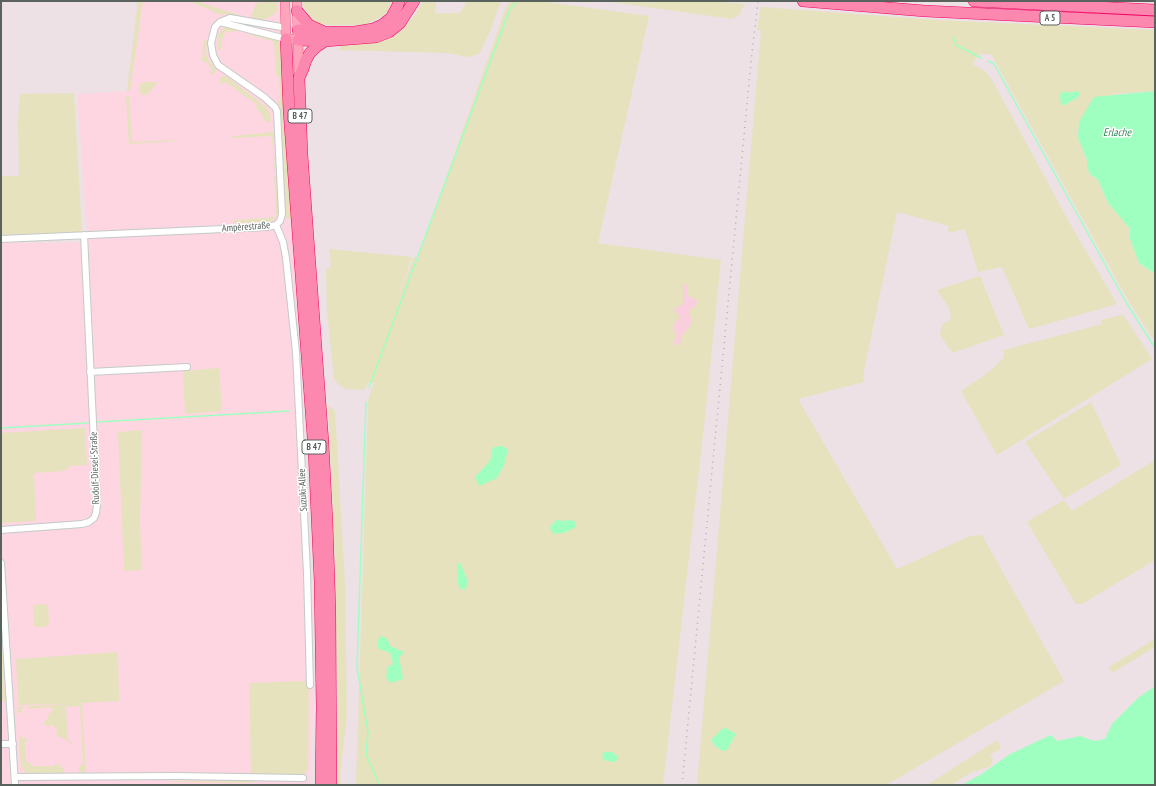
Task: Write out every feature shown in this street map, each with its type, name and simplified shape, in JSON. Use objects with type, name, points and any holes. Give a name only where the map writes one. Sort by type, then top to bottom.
[{"type":"highway","points":[[298,78],[310,53],[326,37],[364,31],[382,25],[391,18],[399,1]]},
{"type":"highway","points":[[292,34],[326,37],[368,38],[383,35],[400,23],[414,1]]},
{"type":"highway","name":"A 5","points":[[803,1],[925,11],[1155,22]]},
{"type":"highway","name":"A 5","points":[[974,1],[1155,10]]},
{"type":"highway","points":[[1087,6],[1094,2],[1137,1]]},
{"type":"highway","points":[[297,6],[309,24],[326,37]]},
{"type":"highway","name":"B 47","points":[[292,34],[289,110],[314,451],[320,590],[322,706],[321,785]]},
{"type":"highway","name":"B 47","points":[[298,78],[327,520],[330,611],[331,785]]},
{"type":"main road","name":"B 47","points":[[285,1],[292,34],[298,78]]},
{"type":"main road","name":"B 47","points":[[292,34],[297,6]]},
{"type":"street","points":[[220,22],[225,19],[234,18],[292,34]]},
{"type":"street","points":[[220,22],[292,34]]},
{"type":"street","name":"Ampèrestraße","points":[[1,239],[276,225],[280,221],[282,214],[277,111],[271,103],[218,65],[211,48],[214,27],[220,22]]},
{"type":"street","name":"Suzuki-Allee","points":[[276,225],[283,242],[286,258],[296,352],[307,573],[310,685]]},
{"type":"street","name":"Rudolf-Diesel-Straße","points":[[1,530],[82,524],[89,522],[94,518],[96,512],[97,505],[84,235]]},
{"type":"street","points":[[90,372],[187,367]]},
{"type":"street","points":[[1,563],[15,785]]},
{"type":"street","points":[[1,744],[13,744]]},
{"type":"street","points":[[14,777],[176,776],[303,778]]},
{"type":"shaded area","points":[[138,1],[282,1],[306,486],[314,682],[310,785],[1,785],[1,243],[88,242],[77,94],[127,91]]},
{"type":"shaded area","points":[[138,1],[143,1],[130,91],[127,91]]},
{"type":"shaded area","points":[[188,1],[195,1],[255,20],[225,14],[221,15]]},
{"type":"shaded area","points":[[261,1],[278,1],[277,11],[273,15],[263,20],[257,20],[251,17],[256,3],[261,3]]},
{"type":"shaded area","points":[[303,1],[392,1],[386,14],[363,25],[325,25],[316,23],[303,6]]},
{"type":"shaded area","points":[[423,1],[436,1],[435,13],[460,13],[467,1],[501,1],[490,32],[479,54],[468,57],[447,53],[338,50],[341,45],[380,41],[395,36],[405,27]]},
{"type":"shaded area","points":[[510,1],[539,1],[649,16],[598,243],[721,260],[705,417],[663,785],[356,785],[368,400],[374,383],[368,383],[364,390],[347,389],[340,386],[334,379],[327,310],[326,270],[331,266],[329,249],[412,257],[395,305],[414,257],[418,258],[506,7]]},
{"type":"shaded area","points":[[604,1],[712,1],[745,4],[739,15],[732,19]]},
{"type":"shaded area","points":[[761,7],[937,20],[1155,30],[1155,91],[1115,94],[1079,122],[1078,138],[1087,160],[1087,167],[1090,174],[1098,180],[1108,203],[1130,229],[1130,239],[1139,263],[1155,274],[1155,342],[1129,302],[991,54],[980,54],[972,64],[985,71],[992,80],[1069,222],[1117,304],[1029,329],[1002,267],[978,272],[965,229],[948,233],[949,226],[897,212],[863,376],[864,382],[798,399],[897,569],[970,536],[982,535],[1064,681],[886,785],[697,785],[761,30],[757,30]]},
{"type":"shaded area","points":[[226,27],[235,29],[237,32],[227,31],[224,34],[221,49],[218,51],[218,35],[223,28]]},
{"type":"shaded area","points":[[251,34],[273,38],[281,44],[292,219],[286,218],[280,107],[278,101],[280,101],[279,77],[276,76],[274,43],[272,41],[249,35]]},
{"type":"shaded area","points":[[204,39],[207,42],[206,54],[216,70],[214,74],[209,73],[212,71],[207,62],[204,63],[202,60]]},
{"type":"shaded area","points":[[226,76],[266,107],[271,118],[269,123],[265,122],[261,113],[256,108],[257,105],[225,82],[223,85],[219,81],[221,77]]},
{"type":"shaded area","points":[[144,82],[158,82],[147,95],[143,95],[140,93],[139,88],[140,84]]},
{"type":"shaded area","points":[[74,93],[82,232],[1,235],[1,176],[19,176],[18,122],[20,94]]},
{"type":"shaded area","points":[[126,96],[129,96],[132,142],[175,141],[129,144]]},
{"type":"shaded area","points":[[273,132],[275,169],[272,136],[232,138],[232,136]]},
{"type":"shaded area","points":[[274,176],[276,176],[278,212],[276,216]]},
{"type":"shaded area","points":[[276,216],[269,222],[234,223],[234,220],[268,218]]},
{"type":"shaded area","points":[[980,276],[1004,335],[952,353],[940,335],[942,325],[949,320],[951,315],[948,306],[937,290]]},
{"type":"shaded area","points":[[1121,315],[1124,316],[1152,359],[997,455],[961,391],[989,372],[1004,357],[1004,350],[1102,324],[1101,320]]},
{"type":"shaded area","points":[[219,368],[222,411],[185,414],[183,371]]},
{"type":"shaded area","points":[[1091,402],[1121,465],[1064,499],[1025,442]]},
{"type":"shaded area","points":[[328,405],[335,411],[345,583],[347,716],[340,775],[341,785],[337,785],[334,533]]},
{"type":"shaded area","points":[[85,428],[87,465],[70,466],[65,471],[34,473],[36,521],[1,523],[1,433]]},
{"type":"shaded area","points":[[142,430],[140,522],[142,570],[124,571],[118,432]]},
{"type":"shaded area","points":[[1155,460],[1155,560],[1082,604],[1076,604],[1027,522],[1064,500],[1072,511]]},
{"type":"shaded area","points":[[45,604],[48,606],[49,624],[46,627],[34,627],[33,605]]},
{"type":"shaded area","points":[[1155,639],[1155,647],[1112,673],[1109,667]]},
{"type":"shaded area","points":[[1,651],[3,651],[5,701],[1,701]]},
{"type":"shaded area","points":[[118,652],[119,701],[82,703],[86,773],[79,774],[79,765],[83,765],[80,706],[66,707],[68,741],[72,742],[72,745],[62,737],[61,738],[55,734],[58,730],[51,724],[48,727],[41,722],[44,723],[49,716],[48,714],[52,712],[52,707],[29,709],[28,707],[22,708],[22,713],[18,713],[17,707],[70,704],[18,705],[16,659]]},
{"type":"shaded area","points":[[307,682],[307,688],[309,689],[308,769],[304,774],[251,775],[249,683]]},
{"type":"shaded area","points":[[19,735],[29,741],[25,742],[26,762],[30,762],[31,766],[55,766],[55,762],[64,769],[64,773],[32,774],[25,772],[21,766]]},
{"type":"shaded area","points":[[997,740],[1001,748],[990,755],[993,759],[991,766],[970,773],[951,785],[944,785],[948,782],[943,785],[927,785]]},
{"type":"shaded area","points":[[254,781],[254,783],[170,782]]},
{"type":"sand","points":[[685,284],[688,287],[687,295],[697,300],[697,302],[696,306],[689,312],[692,321],[690,326],[682,336],[680,344],[676,346],[673,342],[677,336],[673,328],[674,324],[680,317],[674,310],[683,302],[683,285]]},
{"type":"water","points":[[1065,91],[1068,93],[1077,91],[1080,94],[1077,98],[1064,105],[1061,105],[1060,95]]},
{"type":"water","name":"Erlache","points":[[1155,91],[1155,274],[1139,263],[1130,239],[1130,229],[1108,203],[1098,180],[1090,174],[1087,167],[1087,160],[1078,138],[1079,122],[1094,97]]},
{"type":"water","points":[[502,446],[508,449],[504,465],[497,478],[479,486],[475,477],[490,461],[493,447]]},
{"type":"water","points":[[556,520],[572,520],[575,522],[576,527],[564,533],[554,534],[550,527]]},
{"type":"water","points":[[457,563],[460,563],[468,582],[465,590],[459,588]]},
{"type":"water","points":[[380,636],[386,638],[390,646],[404,652],[399,657],[403,679],[390,683],[386,677],[388,667],[393,664],[391,655],[388,652],[379,649],[377,644]]},
{"type":"water","points":[[1155,686],[1155,785],[962,785],[980,775],[1010,754],[1051,735],[1057,741],[1080,736],[1094,741],[1105,739],[1112,724],[1138,698]]},
{"type":"water","points":[[726,728],[736,734],[727,750],[723,751],[715,746],[711,740],[722,729]]},
{"type":"water","points":[[604,752],[612,752],[618,756],[618,760],[614,762],[603,760],[602,755]]},
{"type":"waterway","points":[[369,387],[510,9],[517,1]]},
{"type":"waterway","points":[[953,37],[956,45],[981,58]]},
{"type":"waterway","points":[[988,61],[994,64],[1127,304],[1155,348]]},
{"type":"waterway","points":[[366,402],[357,667],[368,732],[366,754],[379,785]]},
{"type":"waterway","points":[[97,422],[289,411]]},
{"type":"waterway","points":[[1,428],[88,423]]},
{"type":"railway","points":[[682,785],[758,1]]}]
